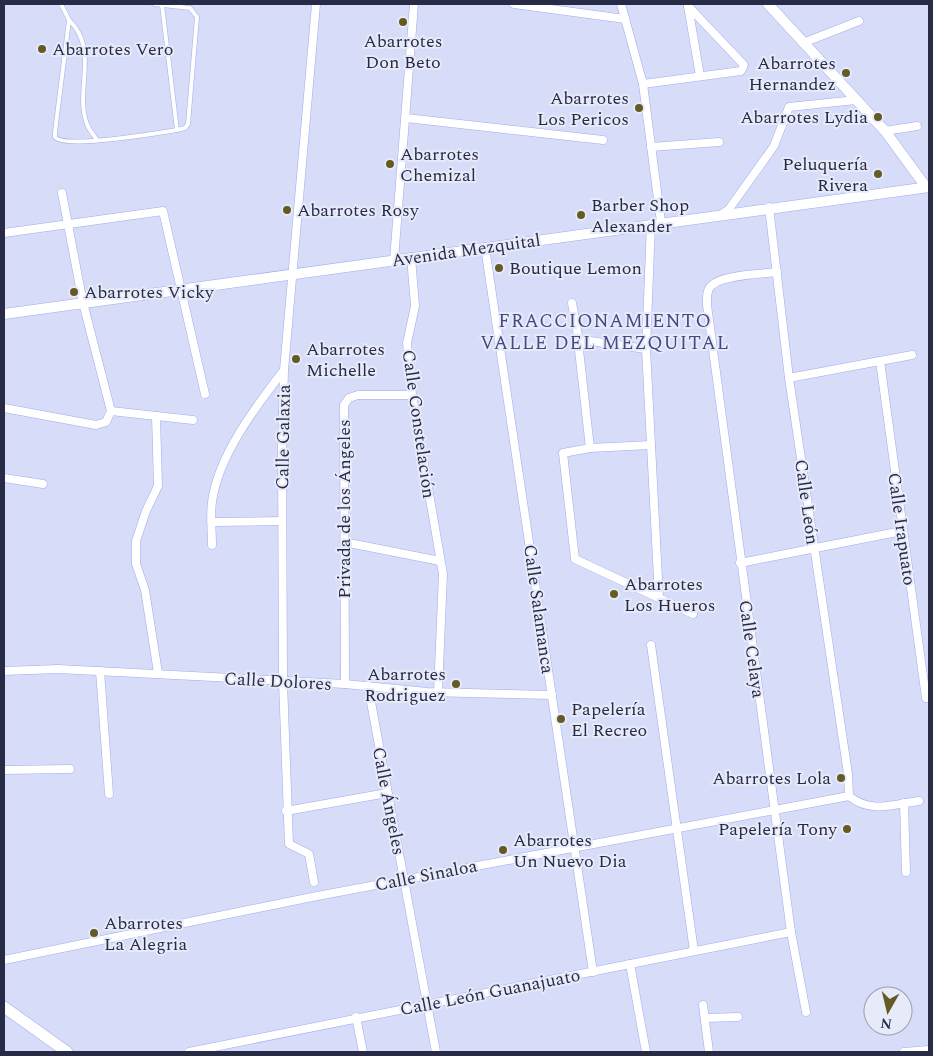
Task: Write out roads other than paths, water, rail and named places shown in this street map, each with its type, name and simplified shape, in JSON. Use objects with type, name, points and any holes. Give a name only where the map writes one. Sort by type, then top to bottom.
[{"type":"main road","points":[[4,1007],[67,1052]]},
{"type":"street","name":"Calle Galaxia","points":[[314,882],[309,854],[289,844],[286,811],[282,521],[284,370],[316,4]]},
{"type":"street","points":[[394,260],[414,4]]},
{"type":"street","points":[[514,4],[625,19]]},
{"type":"street","points":[[621,4],[643,84],[651,147],[656,223],[646,349],[659,598]]},
{"type":"street","points":[[768,4],[885,131],[928,187]]},
{"type":"street","points":[[643,84],[741,71],[743,69],[744,66],[688,5]]},
{"type":"street","points":[[688,5],[700,76]]},
{"type":"street","points":[[803,43],[859,21]]},
{"type":"street","points":[[722,214],[729,209],[774,146],[789,106],[856,100]]},
{"type":"street","points":[[406,118],[603,140]]},
{"type":"street","points":[[885,131],[917,126]]},
{"type":"street","points":[[651,147],[719,142]]},
{"type":"street","name":"Avenida Mezquital","points":[[4,314],[769,207],[928,187]]},
{"type":"street","points":[[4,408],[96,425],[106,422],[111,411],[83,303],[62,193]]},
{"type":"street","name":"Calle León","points":[[769,207],[789,378],[848,774],[849,796]]},
{"type":"street","points":[[4,233],[163,211],[205,394]]},
{"type":"street","name":"Calle Salamanca","points":[[485,247],[593,972]]},
{"type":"street","name":"Calle Constelación","points":[[411,257],[415,306],[407,343],[412,394],[443,574],[438,692]]},
{"type":"street","name":"Calle Celaya","points":[[777,272],[720,280],[711,286],[707,305],[790,932],[806,1012]]},
{"type":"street","points":[[572,303],[581,343],[579,350],[590,448]]},
{"type":"street","points":[[581,343],[590,341],[646,349]]},
{"type":"street","points":[[789,378],[912,355]]},
{"type":"street","name":"Calle Irapuato","points":[[880,360],[902,531],[927,681],[928,698]]},
{"type":"street","points":[[212,545],[213,522],[211,503],[218,476],[247,418],[284,370]]},
{"type":"street","name":"Privada de los Ángeles","points":[[345,684],[344,405],[349,398],[358,395],[412,394]]},
{"type":"street","points":[[111,411],[193,420]]},
{"type":"street","points":[[156,416],[158,486],[146,511],[136,541],[136,564],[144,590],[158,673]]},
{"type":"street","points":[[651,445],[590,448],[563,453],[575,559],[693,614]]},
{"type":"street","points":[[4,478],[43,484]]},
{"type":"street","points":[[213,522],[282,521]]},
{"type":"street","points":[[740,563],[902,531]]},
{"type":"street","points":[[344,542],[440,561]]},
{"type":"street","points":[[652,645],[694,951]]},
{"type":"street","name":"Calle Dolores","points":[[4,671],[58,669],[158,673],[283,682],[345,684],[438,692],[552,695]]},
{"type":"street","points":[[100,671],[109,794]]},
{"type":"street","name":"Calle Ángeles","points":[[368,686],[436,1052]]},
{"type":"street","points":[[4,770],[70,769]]},
{"type":"street","points":[[286,811],[387,793]]},
{"type":"street","points":[[849,796],[859,804],[868,807],[920,801]]},
{"type":"street","name":"Calle Sinaloa","points":[[4,960],[774,808],[849,796]]},
{"type":"street","points":[[904,803],[906,872]]},
{"type":"street","name":"Calle León Guanajuato","points":[[189,1052],[356,1017],[426,1005],[790,932]]},
{"type":"street","points":[[630,964],[646,1052]]},
{"type":"street","points":[[703,1005],[709,1052]]},
{"type":"street","points":[[356,1017],[363,1052]]},
{"type":"street","points":[[704,1018],[738,1017]]},
{"type":"street","points":[[904,1052],[929,1050]]},
{"type":"lane","points":[[61,4],[69,20],[77,27],[83,41],[86,73],[84,111],[87,125],[97,140]]},
{"type":"lane","points":[[69,20],[55,137],[61,142],[97,140],[177,130],[184,128],[188,124],[197,17],[190,8],[154,4]]},
{"type":"lane","points":[[162,5],[177,130]]},
{"type":"place","name":"Abarrotes Don Beto","points":[[403,22]]},
{"type":"place","name":"Abarrotes Vero","points":[[42,49]]},
{"type":"place","name":"Abarrotes Hernandez","points":[[846,73]]},
{"type":"place","name":"Abarrotes Los Pericos","points":[[639,108]]},
{"type":"place","name":"Abarrotes Lydia","points":[[878,117]]},
{"type":"place","name":"Abarrotes Chemizal","points":[[390,164]]},
{"type":"place","name":"Peluquería Rivera","points":[[878,174]]},
{"type":"place","name":"Abarrotes Rosy","points":[[287,210]]},
{"type":"place","name":"Barber Shop Alexander","points":[[581,215]]},
{"type":"place","name":"Boutique Lemon","points":[[499,268]]},
{"type":"place","name":"Abarrotes Vicky","points":[[74,292]]},
{"type":"place","name":"Abarrotes Michelle","points":[[296,359]]},
{"type":"place","name":"Abarrotes Los Hueros","points":[[614,594]]},
{"type":"place","name":"Abarrotes Rodriguez","points":[[456,684]]},
{"type":"place","name":"Papelería El Recreo","points":[[561,719]]},
{"type":"place","name":"Abarrotes Lola","points":[[841,778]]},
{"type":"place","name":"Papelería Tony","points":[[847,829]]},
{"type":"place","name":"Abarrotes Un Nuevo Dia","points":[[503,850]]},
{"type":"place","name":"Abarrotes La Alegria","points":[[94,933]]},
{"type":"district","name":"FRACCIONAMIENTO VALLE DEL MEZQUITAL","points":[[605,331]]}]
